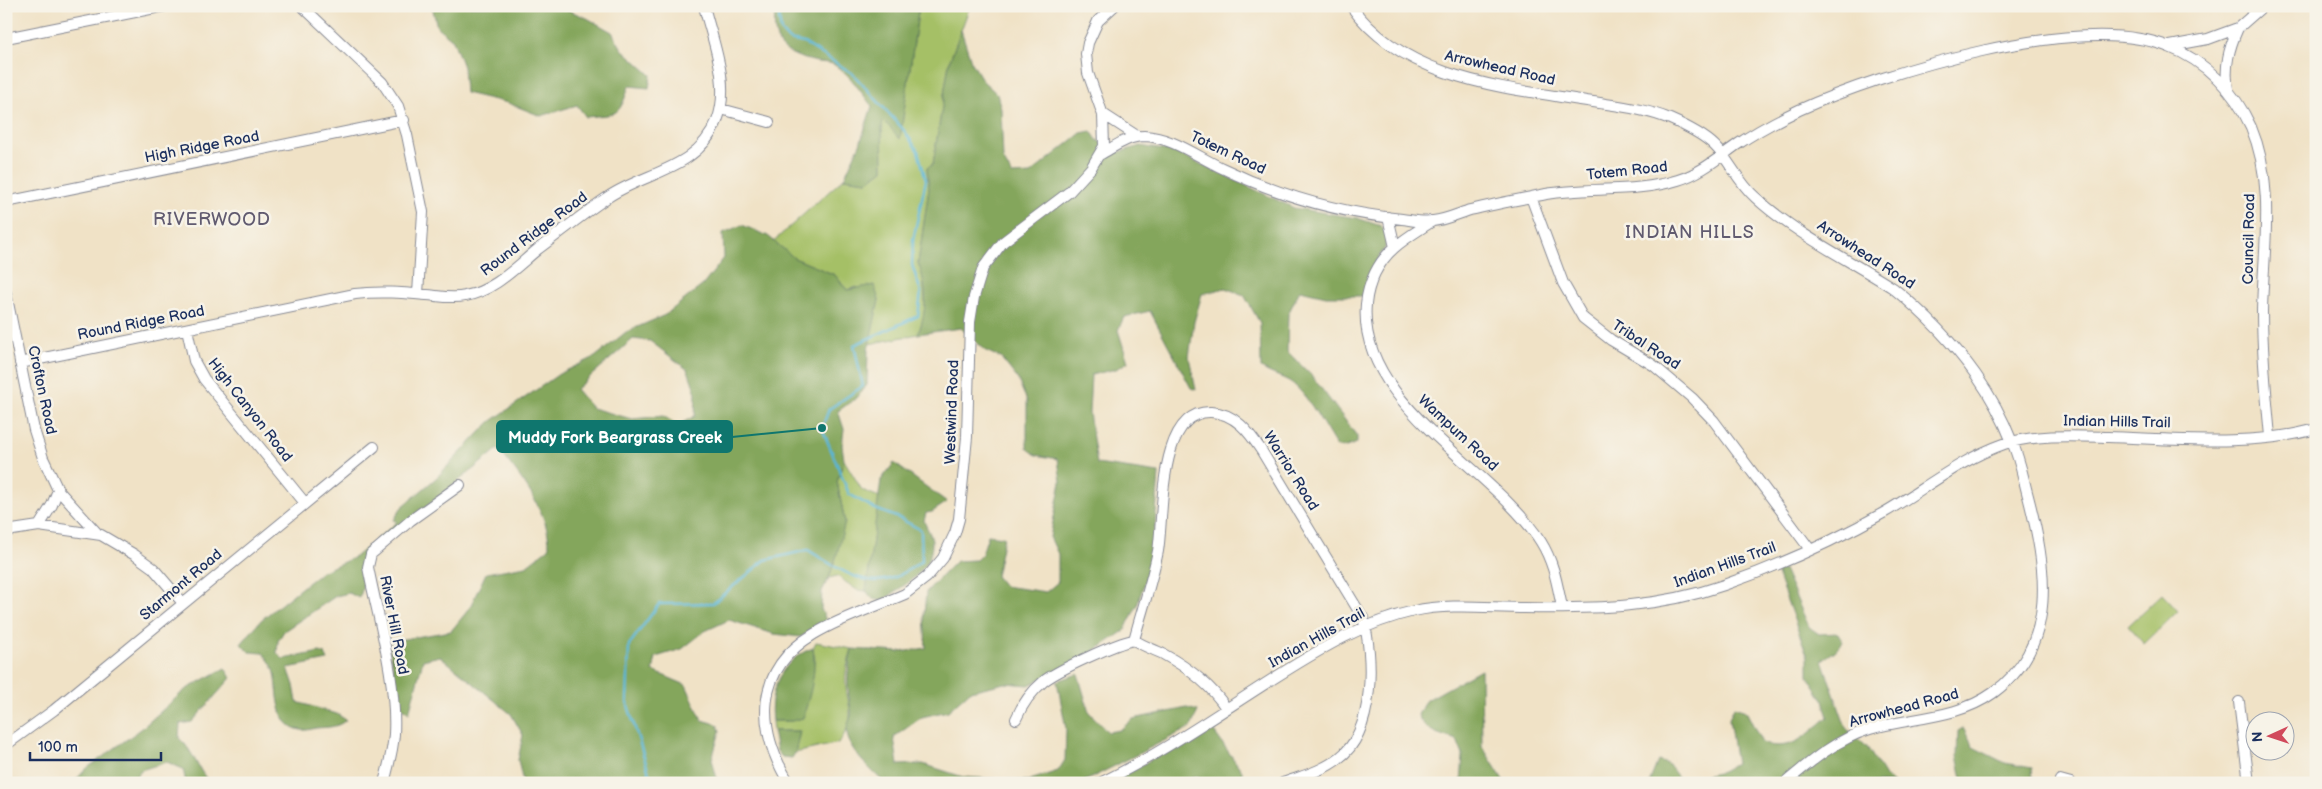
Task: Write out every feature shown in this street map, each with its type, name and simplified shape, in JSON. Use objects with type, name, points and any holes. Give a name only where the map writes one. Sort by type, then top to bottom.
[{"type":"street","points":[[6,38],[120,11],[165,6]]},
{"type":"street","points":[[302,6],[382,82],[394,97],[404,120],[422,212],[418,294]]},
{"type":"street","name":"Round Ridge Road","points":[[20,363],[355,294],[381,292],[465,296],[491,286],[608,197],[674,168],[692,156],[713,130],[720,109],[722,77],[704,6]]},
{"type":"street","points":[[1101,154],[1105,133],[1103,114],[1088,72],[1086,54],[1088,43],[1098,21],[1114,6]]},
{"type":"street","name":"Arrowhead Road","points":[[1351,6],[1376,35],[1395,50],[1420,62],[1470,79],[1656,114],[1691,130],[1716,147],[1740,182],[1774,213],[1893,288],[1924,315],[1965,360],[1977,377],[2013,442],[2035,523],[2044,579],[2040,623],[2034,640],[2019,667],[1998,689],[1983,700],[1944,714],[1870,729],[1854,735],[1813,760],[1785,783]]},
{"type":"street","name":"Totem Road","points":[[1103,114],[1137,136],[1149,136],[1168,142],[1255,183],[1295,197],[1388,217],[1431,222],[1482,207],[1531,197],[1566,192],[1652,186],[1676,181],[1692,175],[1761,130],[1798,110],[1833,96],[1927,65],[2031,42],[2063,38],[2121,38],[2169,46],[2208,39],[2238,28],[2263,6]]},
{"type":"street","name":"Totem Road","points":[[2228,89],[2227,60],[2230,44],[2238,28]]},
{"type":"street","name":"Totem Road","points":[[2169,46],[2200,64]]},
{"type":"street","name":"Council Road","points":[[2200,64],[2228,89],[2242,109],[2252,129],[2264,175],[2266,226],[2262,344],[2270,436]]},
{"type":"street","points":[[720,109],[769,122]]},
{"type":"street","name":"High Ridge Road","points":[[6,202],[404,120]]},
{"type":"street","points":[[1101,154],[1137,136]]},
{"type":"street","name":"Westwind Road","points":[[789,783],[772,750],[766,726],[766,703],[772,678],[785,658],[814,634],[905,594],[927,577],[943,558],[955,533],[962,504],[970,322],[978,282],[983,268],[1003,242],[1069,192],[1101,154]]},
{"type":"street","name":"Tribal Road","points":[[1531,197],[1563,283],[1583,318],[1611,340],[1653,365],[1692,398],[1714,422],[1809,548]]},
{"type":"street","points":[[1388,217],[1395,247]]},
{"type":"street","name":"Wampum Road","points":[[1431,222],[1395,247],[1377,268],[1366,299],[1367,326],[1376,359],[1397,395],[1414,415],[1495,489],[1536,536],[1549,557],[1554,570],[1562,607]]},
{"type":"street","name":"Crofton Road","points":[[6,293],[38,444],[58,490],[98,534]]},
{"type":"street","name":"High Canyon Road","points":[[187,329],[194,361],[204,379],[305,503]]},
{"type":"street","name":"Warrior Road","points":[[1134,640],[1158,548],[1169,452],[1185,425],[1197,415],[1207,412],[1231,418],[1249,432],[1363,618],[1369,643],[1366,711],[1359,733],[1340,758],[1315,772],[1283,783]]},
{"type":"street","name":"Indian Hills Trail","points":[[1100,783],[1167,747],[1305,658],[1365,626],[1414,611],[1435,608],[1562,607],[1593,609],[1667,601],[1727,584],[1809,548],[1860,525],[1981,455],[2013,442],[2032,438],[2065,436],[2240,440],[2316,429]]},
{"type":"street","name":"Starmont Road","points":[[6,745],[54,710],[374,447]]},
{"type":"street","name":"River Hill Road","points":[[384,783],[394,742],[394,710],[387,661],[368,568],[369,561],[376,550],[411,520],[460,485]]},
{"type":"street","points":[[39,526],[52,505],[58,490]]},
{"type":"street","points":[[6,531],[39,526],[98,534],[118,544],[153,568],[183,603]]},
{"type":"street","points":[[1016,719],[1024,705],[1050,676],[1120,644],[1134,640],[1169,657],[1194,674],[1226,708]]},
{"type":"street","points":[[2239,702],[2249,783]]},
{"type":"street","points":[[2060,780],[2071,783]]},
{"type":"green space","points":[[429,6],[558,6],[587,18],[612,32],[622,49],[651,75],[649,88],[629,86],[623,104],[616,112],[586,117],[577,105],[541,116],[508,103],[465,93],[463,67],[453,40],[437,27],[433,10]]},
{"type":"green space","points":[[776,6],[919,6],[900,139],[884,121],[882,125],[883,170],[867,181],[844,178],[860,144],[872,106],[842,70],[832,64],[817,62],[795,55],[781,45],[775,30]]},
{"type":"green space","points":[[919,6],[970,6],[949,63],[933,164],[927,168],[929,189],[918,263],[923,275],[926,313],[918,334],[869,344],[879,300],[856,287],[847,290],[835,275],[794,258],[774,241],[844,178],[867,181],[883,170],[882,124],[885,120],[900,138]]},
{"type":"green space","points":[[961,30],[971,61],[983,81],[997,94],[1001,109],[1003,159],[1012,175],[1030,174],[1081,133],[1091,131],[1097,140],[1119,152],[1141,146],[1175,152],[1294,208],[1357,218],[1381,226],[1388,236],[1385,248],[1376,261],[1363,296],[1326,296],[1300,290],[1288,314],[1287,351],[1312,376],[1357,436],[1357,443],[1346,447],[1337,447],[1309,402],[1296,386],[1261,368],[1260,323],[1244,295],[1225,288],[1202,294],[1194,322],[1189,357],[1196,390],[1191,388],[1150,311],[1124,317],[1118,330],[1128,362],[1116,369],[1091,375],[1089,413],[1097,464],[1159,473],[1153,554],[1137,606],[1124,631],[1091,653],[1029,685],[1005,683],[970,691],[948,711],[922,717],[894,737],[898,765],[923,764],[963,777],[1027,781],[1058,771],[1065,760],[1066,729],[1057,681],[1078,674],[1089,712],[1108,732],[1120,730],[1133,719],[1187,708],[1198,711],[1191,727],[1081,783],[885,783],[855,752],[848,737],[847,727],[851,714],[848,673],[852,649],[900,652],[926,648],[924,615],[926,592],[956,561],[976,560],[982,554],[988,535],[1004,537],[996,576],[1004,586],[1046,592],[1058,582],[1058,554],[1050,537],[1061,482],[1058,459],[1036,455],[1027,448],[1027,401],[1017,378],[1001,358],[984,350],[961,328],[918,334],[925,308],[925,290],[918,263],[929,189],[927,168],[933,164],[949,63]]},
{"type":"green space","points":[[742,225],[768,236],[794,258],[835,275],[847,290],[874,285],[879,300],[868,350],[867,385],[855,399],[838,411],[844,429],[842,445],[844,460],[837,482],[845,522],[836,558],[822,591],[821,609],[826,620],[801,637],[774,634],[729,620],[705,631],[682,649],[656,657],[653,671],[686,685],[702,720],[717,724],[720,731],[712,759],[718,783],[523,783],[518,760],[523,735],[511,714],[440,656],[423,660],[409,713],[400,706],[390,651],[392,641],[451,631],[469,609],[486,573],[526,566],[549,548],[545,522],[539,508],[524,483],[498,449],[366,556],[359,598],[349,593],[336,596],[284,631],[278,641],[277,653],[283,659],[320,652],[325,654],[328,660],[288,668],[297,702],[337,714],[346,720],[336,726],[304,730],[293,727],[287,722],[282,715],[272,665],[263,653],[249,652],[241,644],[261,620],[321,572],[355,557],[397,522],[394,520],[401,508],[436,478],[490,422],[559,374],[595,357],[626,332],[665,315],[703,285],[724,258],[723,233]],"holes":[[[633,339],[650,341],[688,370],[696,393],[695,416],[678,425],[663,416],[632,419],[592,408],[576,389]]]},
{"type":"green space","points":[[844,460],[862,490],[879,497],[866,591],[857,590],[837,576],[829,578],[845,522],[837,482]]},
{"type":"green space","points":[[894,463],[947,502],[932,512],[926,513],[924,521],[932,542],[931,552],[922,569],[915,577],[882,601],[873,599],[866,591],[881,480]]},
{"type":"green space","points":[[1784,570],[1809,627],[1819,634],[1838,633],[1843,642],[1835,651],[1822,660],[1846,728],[1867,747],[1886,778],[1893,783],[1649,783],[1658,761],[1668,764],[1681,781],[1722,772],[1736,764],[1729,719],[1734,707],[1746,711],[1762,743],[1772,745],[1782,746],[1798,741],[1828,717],[1823,700],[1808,676],[1808,657],[1776,571]]},
{"type":"green space","points":[[2162,594],[2178,611],[2144,644],[2128,626]]},
{"type":"green space","points":[[816,642],[852,649],[846,672],[850,708],[849,723],[839,743],[795,753],[800,731],[773,731],[772,721],[792,721],[815,660],[813,648]]},
{"type":"green space","points":[[813,648],[813,675],[803,718],[792,721],[772,721],[772,698],[779,677],[793,660]]},
{"type":"green space","points":[[225,668],[231,678],[192,722],[180,724],[179,738],[188,748],[210,783],[186,783],[183,769],[167,762],[141,770],[131,783],[73,783],[86,769],[141,729],[185,690]]},
{"type":"green space","points":[[1481,670],[1482,746],[1505,783],[1461,783],[1463,755],[1457,740],[1429,729],[1418,715],[1425,701]]},
{"type":"green space","points":[[1210,726],[1242,771],[1242,783],[1211,783],[1195,776],[1180,783],[1110,783]]},
{"type":"green space","points":[[1963,728],[1973,747],[2005,763],[2032,768],[2033,782],[1963,783],[1957,756],[1958,731]]},
{"type":"green space","points":[[773,731],[800,731],[792,758],[782,757],[777,751]]},
{"type":"waterway","points":[[652,783],[627,702],[629,645],[659,604],[713,603],[765,560],[808,550],[840,570],[862,579],[874,581],[898,576],[922,561],[921,530],[899,518],[875,509],[849,494],[822,428],[829,409],[863,386],[854,345],[918,316],[921,292],[912,265],[913,240],[926,180],[918,151],[903,129],[852,73],[804,43],[789,40],[781,31],[779,18],[783,6]]},
{"type":"place","name":"Muddy Fork Beargrass Creek","points":[[822,428]]},
{"type":"district","name":"RIVERWOOD","points":[[212,219]]},
{"type":"district","name":"INDIAN HILLS","points":[[1690,232]]}]
